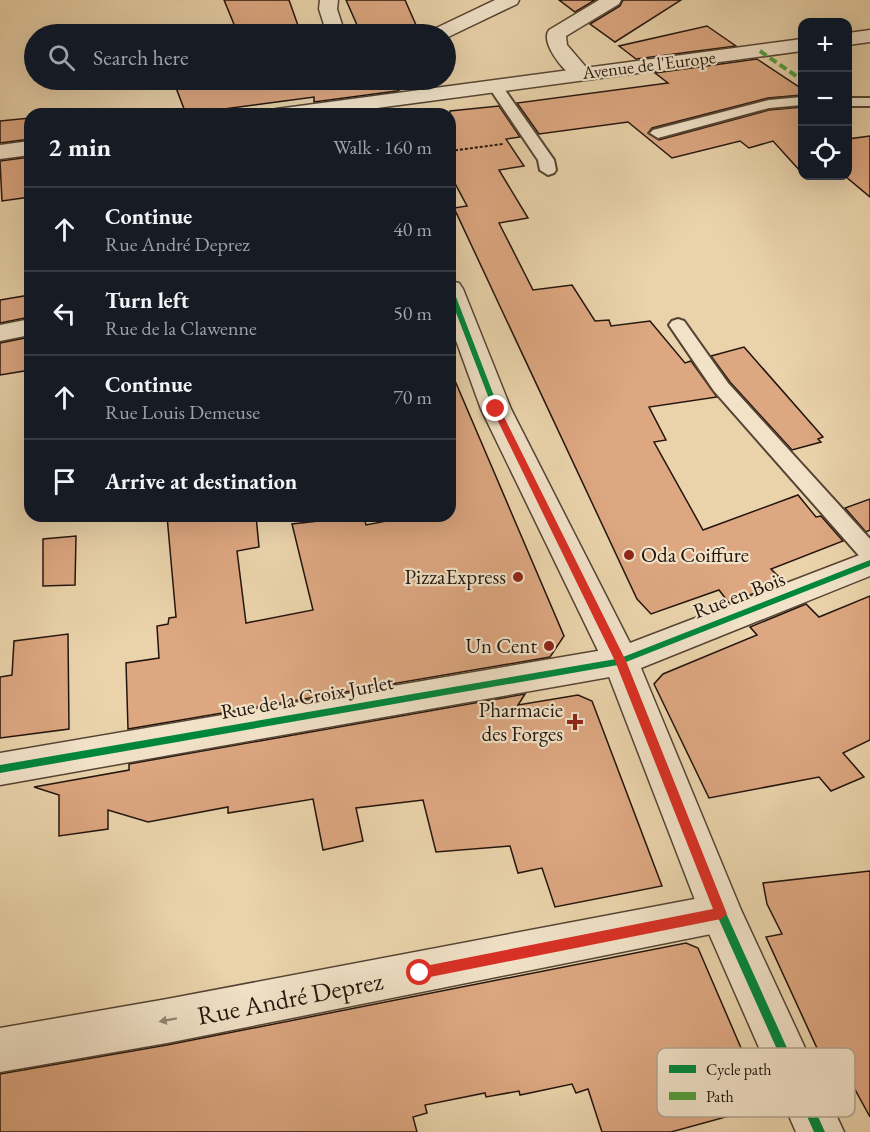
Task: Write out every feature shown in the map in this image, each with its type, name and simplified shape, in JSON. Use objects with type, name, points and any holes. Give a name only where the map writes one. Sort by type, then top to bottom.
[{"type":"street","points":[[329,0],[328,9],[333,24]]},
{"type":"street","points":[[456,26],[510,0]]},
{"type":"street","points":[[581,73],[557,45],[556,34],[612,0]]},
{"type":"street","points":[[852,38],[870,36]]},
{"type":"street","name":"Avenue de l'Europe","points":[[374,108],[581,73],[798,46]]},
{"type":"street","points":[[358,90],[368,108]]},
{"type":"street","points":[[0,152],[24,149]]},
{"type":"street","points":[[456,305],[496,409],[621,661],[721,914],[782,1048]]},
{"type":"street","points":[[0,333],[24,328]]},
{"type":"street","name":"Rue en Bois","points":[[621,661],[870,563]]},
{"type":"street","name":"Rue de la Croix Jurlet","points":[[0,769],[621,661]]},
{"type":"street","name":"Rue André Deprez","points":[[0,1050],[179,1019],[721,914]]},
{"type":"street","points":[[813,1117],[820,1132]]},
{"type":"lane","points":[[495,86],[546,160],[548,170]]},
{"type":"lane","points":[[658,133],[758,107],[798,102]]},
{"type":"lane","points":[[852,102],[870,102]]},
{"type":"lane","points":[[678,325],[721,387],[870,553]]},
{"type":"path","points":[[456,151],[532,139]]},
{"type":"building","points":[[224,0],[289,0],[297,24],[234,24]]},
{"type":"building","points":[[346,0],[405,0],[416,24],[357,24]]},
{"type":"building","points":[[559,0],[595,0],[575,12]]},
{"type":"building","points":[[623,0],[681,0],[615,42],[590,24],[620,6]]},
{"type":"building","points":[[707,26],[736,46],[636,59],[619,46]]},
{"type":"building","points":[[757,59],[798,86],[798,95],[768,98],[652,128],[648,133],[659,140],[769,110],[798,107],[798,169],[773,141],[749,148],[740,141],[672,158],[628,122],[539,134],[517,103],[668,83],[655,73]]},
{"type":"building","points":[[177,90],[399,90],[314,102],[314,97],[231,108],[184,108]]},
{"type":"building","points":[[499,106],[520,137],[506,139],[524,166],[499,170],[528,218],[499,223],[533,290],[572,285],[595,321],[609,320],[611,326],[650,321],[685,363],[691,361],[717,397],[649,407],[666,440],[654,442],[703,530],[798,495],[816,517],[821,516],[843,541],[771,569],[784,582],[729,603],[719,590],[651,614],[637,599],[456,212],[456,208],[467,206],[456,185],[456,110]]},
{"type":"building","points":[[24,119],[24,140],[0,143],[0,121]]},
{"type":"building","points":[[870,136],[870,197],[850,180],[852,180],[852,138]]},
{"type":"building","points":[[24,158],[24,198],[2,201],[0,161]]},
{"type":"building","points":[[24,296],[24,318],[0,323],[0,300]]},
{"type":"building","points":[[24,338],[24,371],[0,375],[0,343]]},
{"type":"building","points":[[744,347],[823,437],[818,439],[821,442],[792,450],[730,382],[711,356]]},
{"type":"building","points":[[456,383],[564,636],[550,657],[128,729],[126,663],[159,658],[157,626],[168,624],[169,618],[176,617],[168,522],[257,522],[259,547],[237,551],[246,623],[313,610],[292,524],[365,522],[366,525],[382,522],[456,522]]},
{"type":"building","points":[[870,499],[870,530],[866,532],[845,508]]},
{"type":"building","points":[[76,536],[75,585],[43,586],[43,539]]},
{"type":"building","points":[[870,596],[870,740],[843,753],[864,777],[831,791],[819,777],[709,798],[654,684],[663,674],[757,635],[750,627],[806,604],[819,617]]},
{"type":"building","points":[[68,634],[69,729],[0,738],[0,677],[12,675],[14,641]]},
{"type":"building","points":[[525,694],[518,705],[578,695],[592,701],[662,886],[555,907],[542,868],[518,873],[510,846],[436,852],[423,800],[356,808],[363,841],[323,850],[313,799],[228,813],[228,807],[148,822],[108,810],[108,829],[59,836],[59,795],[34,787],[129,770],[129,764]]},
{"type":"building","points":[[870,871],[870,1117],[855,1090],[855,1048],[817,1048],[766,937],[782,934],[767,904],[763,883]]},
{"type":"building","points":[[686,943],[698,948],[741,1048],[657,1048],[657,1117],[726,1117],[671,1132],[602,1132],[588,1089],[576,1093],[572,1084],[520,1095],[519,1091],[486,1097],[485,1093],[425,1105],[427,1113],[413,1117],[417,1132],[0,1132],[0,1074],[167,1045]]},
{"type":"marked path","points":[[760,51],[798,77]]},
{"type":"cycle path","points":[[456,305],[496,409],[621,661],[721,913],[782,1048]]},
{"type":"cycle path","points":[[0,769],[621,661],[870,563]]},
{"type":"cycle path","points":[[813,1117],[820,1132]]},
{"type":"place","name":"Oda Coiffure","points":[[629,555]]},
{"type":"place","name":"PizzaExpress","points":[[518,577]]},
{"type":"place","name":"Un Cent","points":[[549,646]]},
{"type":"place","name":"Pharmacie des Forges","points":[[575,722]]},
{"type":"route","points":[[420,973],[721,914],[621,661],[496,409]]}]
